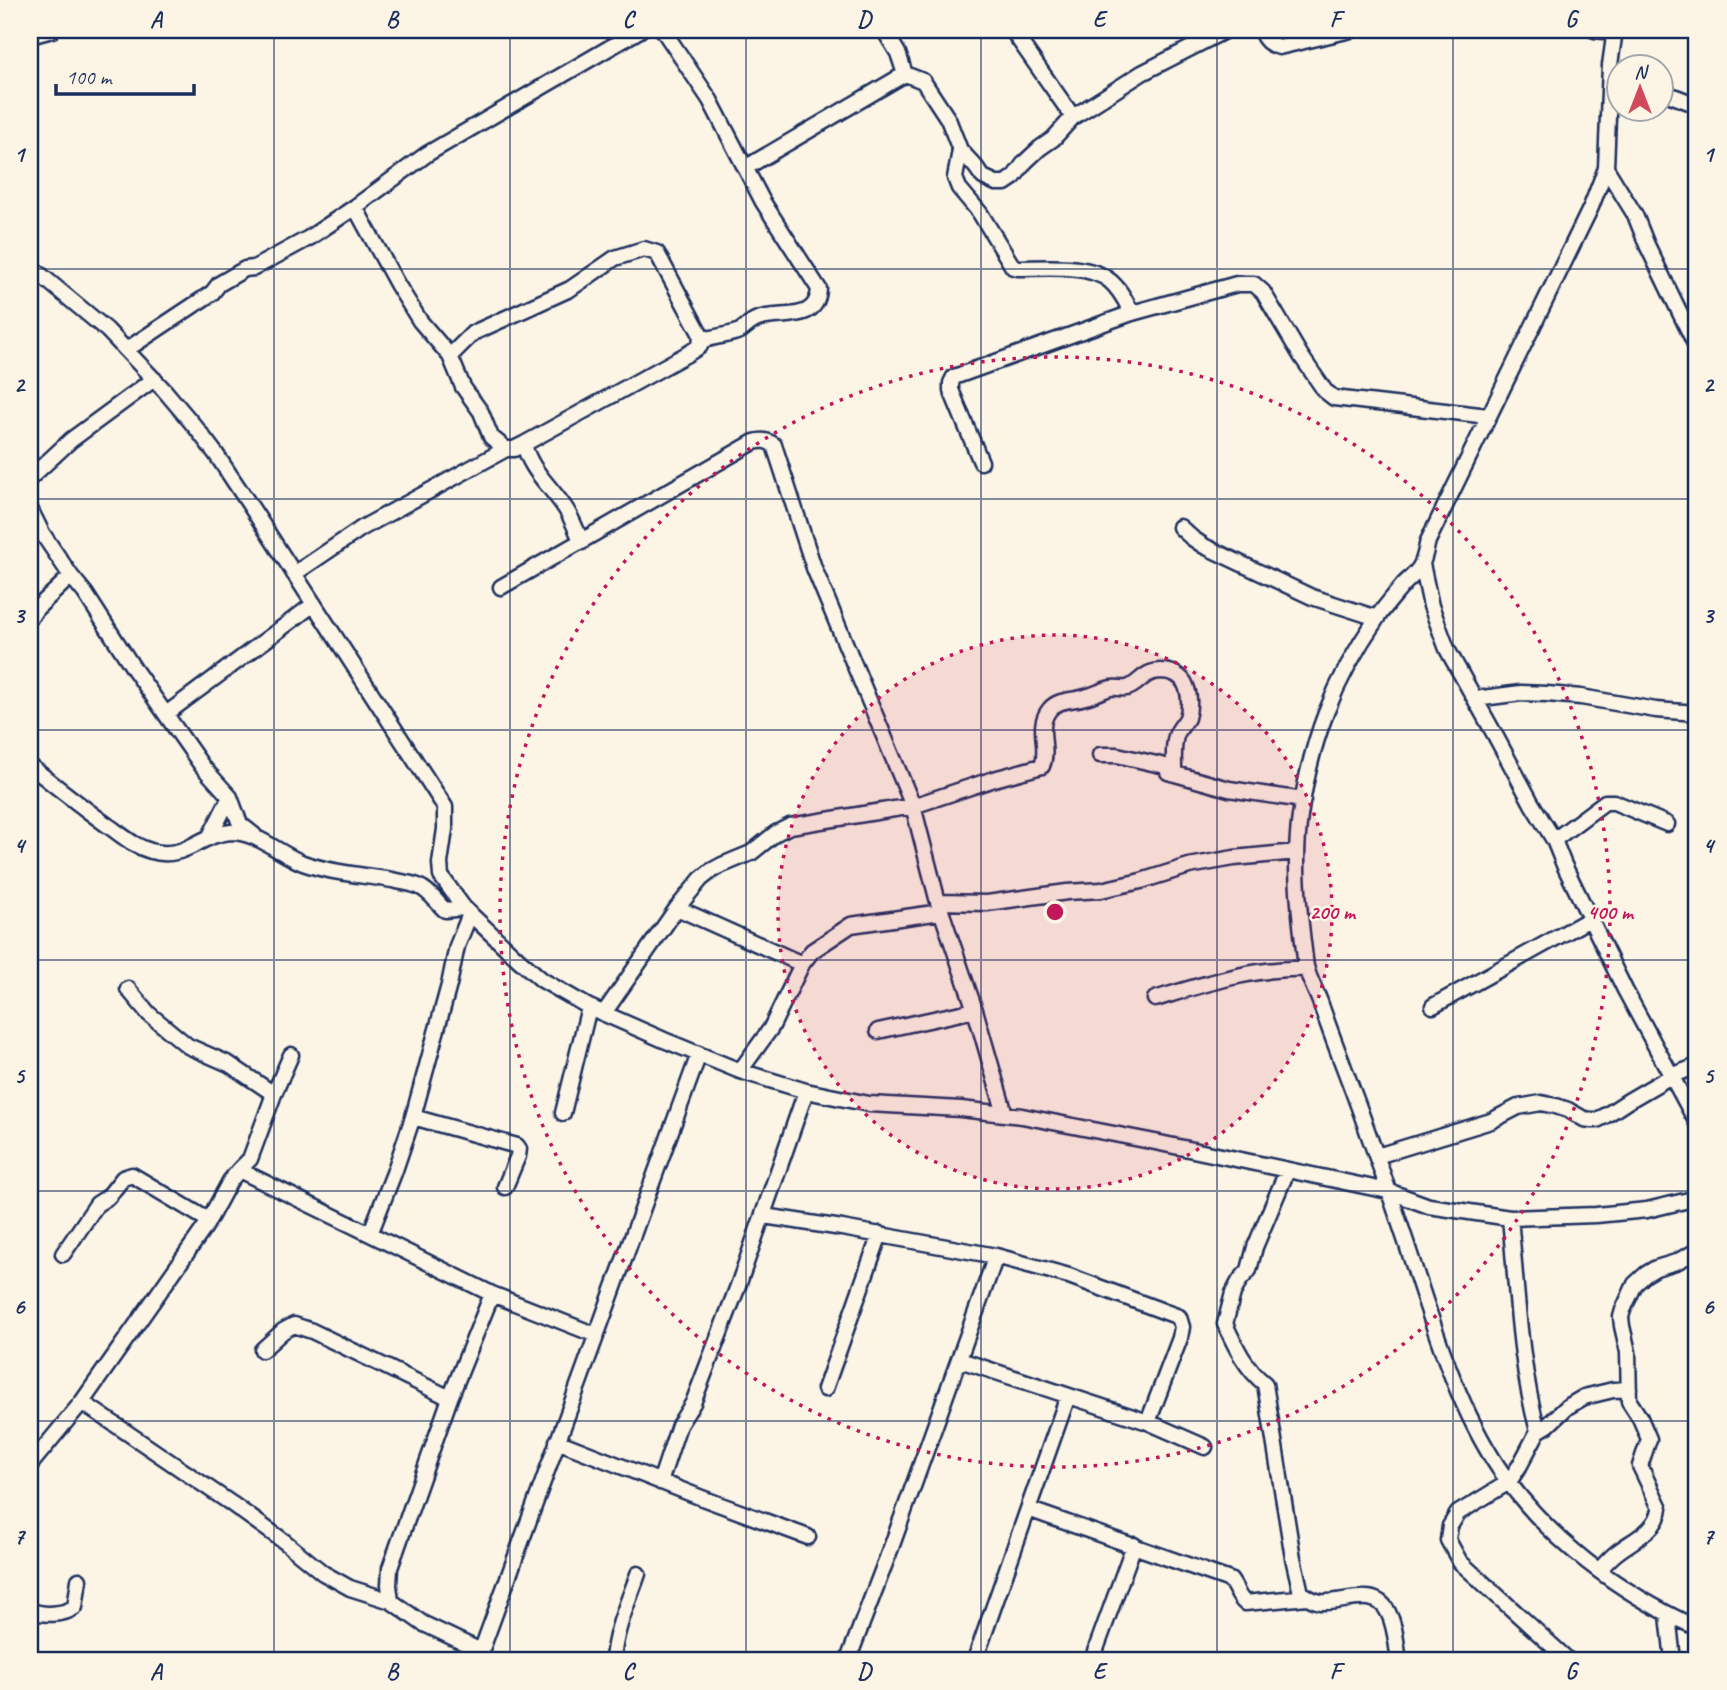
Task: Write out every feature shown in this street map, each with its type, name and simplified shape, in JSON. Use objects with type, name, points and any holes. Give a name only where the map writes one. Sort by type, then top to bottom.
[{"type":"street","points":[[30,36],[52,30]]},
{"type":"street","points":[[126,350],[212,293],[225,280],[284,253],[309,238],[427,154],[640,30]]},
{"type":"street","points":[[450,356],[472,333],[570,289],[615,258],[644,249],[657,253],[701,335],[708,339],[738,332],[754,320],[788,316],[812,308],[818,298],[819,289],[763,202],[710,100],[663,30]]},
{"type":"street","points":[[884,30],[898,53],[905,74]]},
{"type":"street","points":[[1012,30],[1073,117]]},
{"type":"street","points":[[905,74],[923,81],[936,98],[960,150],[983,177],[996,183],[1005,183],[1073,117],[1142,73],[1226,30]]},
{"type":"street","points":[[1261,30],[1269,43],[1279,47],[1351,30]]},
{"type":"street","points":[[1594,30],[1615,31],[1614,52]]},
{"type":"street","points":[[745,168],[905,74]]},
{"type":"street","points":[[1674,96],[1697,105]]},
{"type":"street","points":[[1610,122],[1606,168],[1564,263],[1428,541],[1422,564],[1431,606],[1447,649],[1554,840],[1563,865],[1625,990],[1697,1122]]},
{"type":"street","points":[[960,150],[955,178],[959,188],[980,213],[1013,267],[1084,270],[1107,278],[1114,284],[1132,313]]},
{"type":"street","points":[[1606,168],[1635,215],[1697,348]]},
{"type":"street","points":[[355,207],[420,321],[450,356],[463,387],[481,412],[491,437],[506,449]]},
{"type":"street","points":[[30,266],[107,330],[154,379],[216,454],[445,807],[441,876],[467,911],[542,980],[589,1007],[740,1071],[806,1091],[869,1104],[1005,1114],[1388,1191],[1429,1206],[1510,1218],[1647,1210],[1697,1198]]},
{"type":"street","points":[[981,461],[951,390],[954,377],[1132,313],[1237,284],[1254,284],[1267,299],[1301,356],[1330,396],[1488,416]]},
{"type":"street","points":[[294,574],[362,528],[506,449],[514,449],[524,444],[689,353],[699,346],[701,335]]},
{"type":"street","points":[[30,478],[71,440],[154,379]]},
{"type":"street","points":[[501,587],[754,442],[768,441],[774,445],[814,568],[913,807],[940,907],[975,1010],[1005,1114]]},
{"type":"street","points":[[524,444],[537,472],[567,510],[582,542]]},
{"type":"street","points":[[30,509],[42,533],[134,669],[202,766],[230,797],[240,824],[282,854],[305,864],[408,883],[425,889],[445,910],[467,911]]},
{"type":"street","points":[[1180,527],[1204,546],[1312,597],[1377,618]]},
{"type":"street","points":[[1422,564],[1393,596],[1347,665],[1333,692],[1317,738],[1297,838],[1298,904],[1307,969],[1377,1156],[1458,1393],[1480,1437],[1509,1482],[1562,1540],[1622,1587],[1668,1615],[1697,1628]]},
{"type":"street","points":[[30,618],[71,576]]},
{"type":"street","points":[[166,714],[314,604]]},
{"type":"street","points":[[604,1013],[677,908],[711,871],[751,853],[776,833],[790,826],[913,807],[994,779],[1042,766],[1045,756],[1042,728],[1046,715],[1051,707],[1062,701],[1080,699],[1108,689],[1130,687],[1151,673],[1161,671],[1180,676],[1185,682],[1189,697],[1187,716],[1175,740],[1174,768]]},
{"type":"street","points":[[1475,699],[1521,693],[1547,694],[1656,710],[1697,713]]},
{"type":"street","points":[[1100,755],[1116,755],[1174,768]]},
{"type":"street","points":[[30,766],[101,821],[144,849],[166,854],[177,853],[229,832],[255,836]]},
{"type":"street","points":[[1174,768],[1168,772],[1229,789],[1303,800]]},
{"type":"street","points":[[209,838],[230,797]]},
{"type":"street","points":[[1554,840],[1605,802],[1614,802],[1667,824]]},
{"type":"street","points":[[740,1071],[771,1028],[802,964],[812,951],[851,925],[940,907],[1101,890],[1189,866],[1234,858],[1297,852]]},
{"type":"street","points":[[677,908],[802,964]]},
{"type":"street","points":[[370,1234],[413,1117],[467,911]]},
{"type":"street","points":[[1433,1006],[1590,919]]},
{"type":"street","points":[[1155,999],[1219,980],[1285,968],[1307,969]]},
{"type":"street","points":[[128,989],[149,1014],[188,1046],[229,1064],[274,1094]]},
{"type":"street","points":[[563,1113],[589,1007]]},
{"type":"street","points":[[878,1031],[975,1010]]},
{"type":"street","points":[[82,1402],[232,1504],[323,1573],[351,1588],[391,1601],[422,1623],[480,1656],[699,1054]]},
{"type":"street","points":[[30,1465],[82,1402],[205,1227],[230,1181],[250,1159],[291,1055]]},
{"type":"street","points":[[1377,1156],[1492,1121],[1518,1107],[1541,1103],[1568,1110],[1584,1119],[1597,1120],[1671,1076],[1697,1066]]},
{"type":"street","points":[[660,1482],[679,1425],[693,1403],[764,1216],[806,1091]]},
{"type":"street","points":[[413,1117],[517,1146],[518,1156],[505,1188]]},
{"type":"street","points":[[239,1170],[492,1294],[596,1335]]},
{"type":"street","points":[[1287,1171],[1255,1247],[1249,1270],[1233,1293],[1225,1324],[1241,1356],[1257,1378],[1265,1384],[1301,1593],[1317,1601],[1371,1598],[1381,1603],[1387,1609],[1397,1638],[1399,1660]]},
{"type":"street","points":[[63,1254],[97,1204],[108,1197],[122,1178],[132,1175],[208,1220]]},
{"type":"street","points":[[764,1216],[996,1256],[1069,1276],[1179,1317],[1182,1327],[1180,1338],[1148,1422]]},
{"type":"street","points":[[1510,1218],[1529,1399],[1538,1431]]},
{"type":"street","points":[[825,1389],[880,1234]]},
{"type":"street","points":[[1599,1570],[1616,1553],[1641,1536],[1660,1514],[1659,1503],[1640,1466],[1650,1439],[1629,1401],[1628,1352],[1621,1317],[1635,1284],[1646,1274],[1697,1251]]},
{"type":"street","points":[[848,1660],[996,1256]]},
{"type":"street","points":[[391,1601],[390,1568],[450,1398],[492,1294]]},
{"type":"street","points":[[262,1349],[294,1325],[312,1331],[450,1398]]},
{"type":"street","points":[[960,1360],[1148,1422],[1205,1447]]},
{"type":"street","points":[[1568,1660],[1460,1562],[1448,1540],[1450,1526],[1458,1513],[1509,1482],[1538,1431],[1567,1408],[1584,1398],[1613,1390],[1629,1389]]},
{"type":"street","points":[[975,1660],[1068,1396]]},
{"type":"street","points":[[557,1441],[808,1536]]},
{"type":"street","points":[[1028,1509],[1230,1580],[1245,1603],[1307,1597]]},
{"type":"street","points":[[1092,1660],[1134,1545]]},
{"type":"street","points":[[613,1660],[619,1626],[638,1574]]},
{"type":"street","points":[[30,1610],[68,1612],[75,1607],[79,1580]]},
{"type":"street","points":[[1668,1615],[1673,1660]]}]
